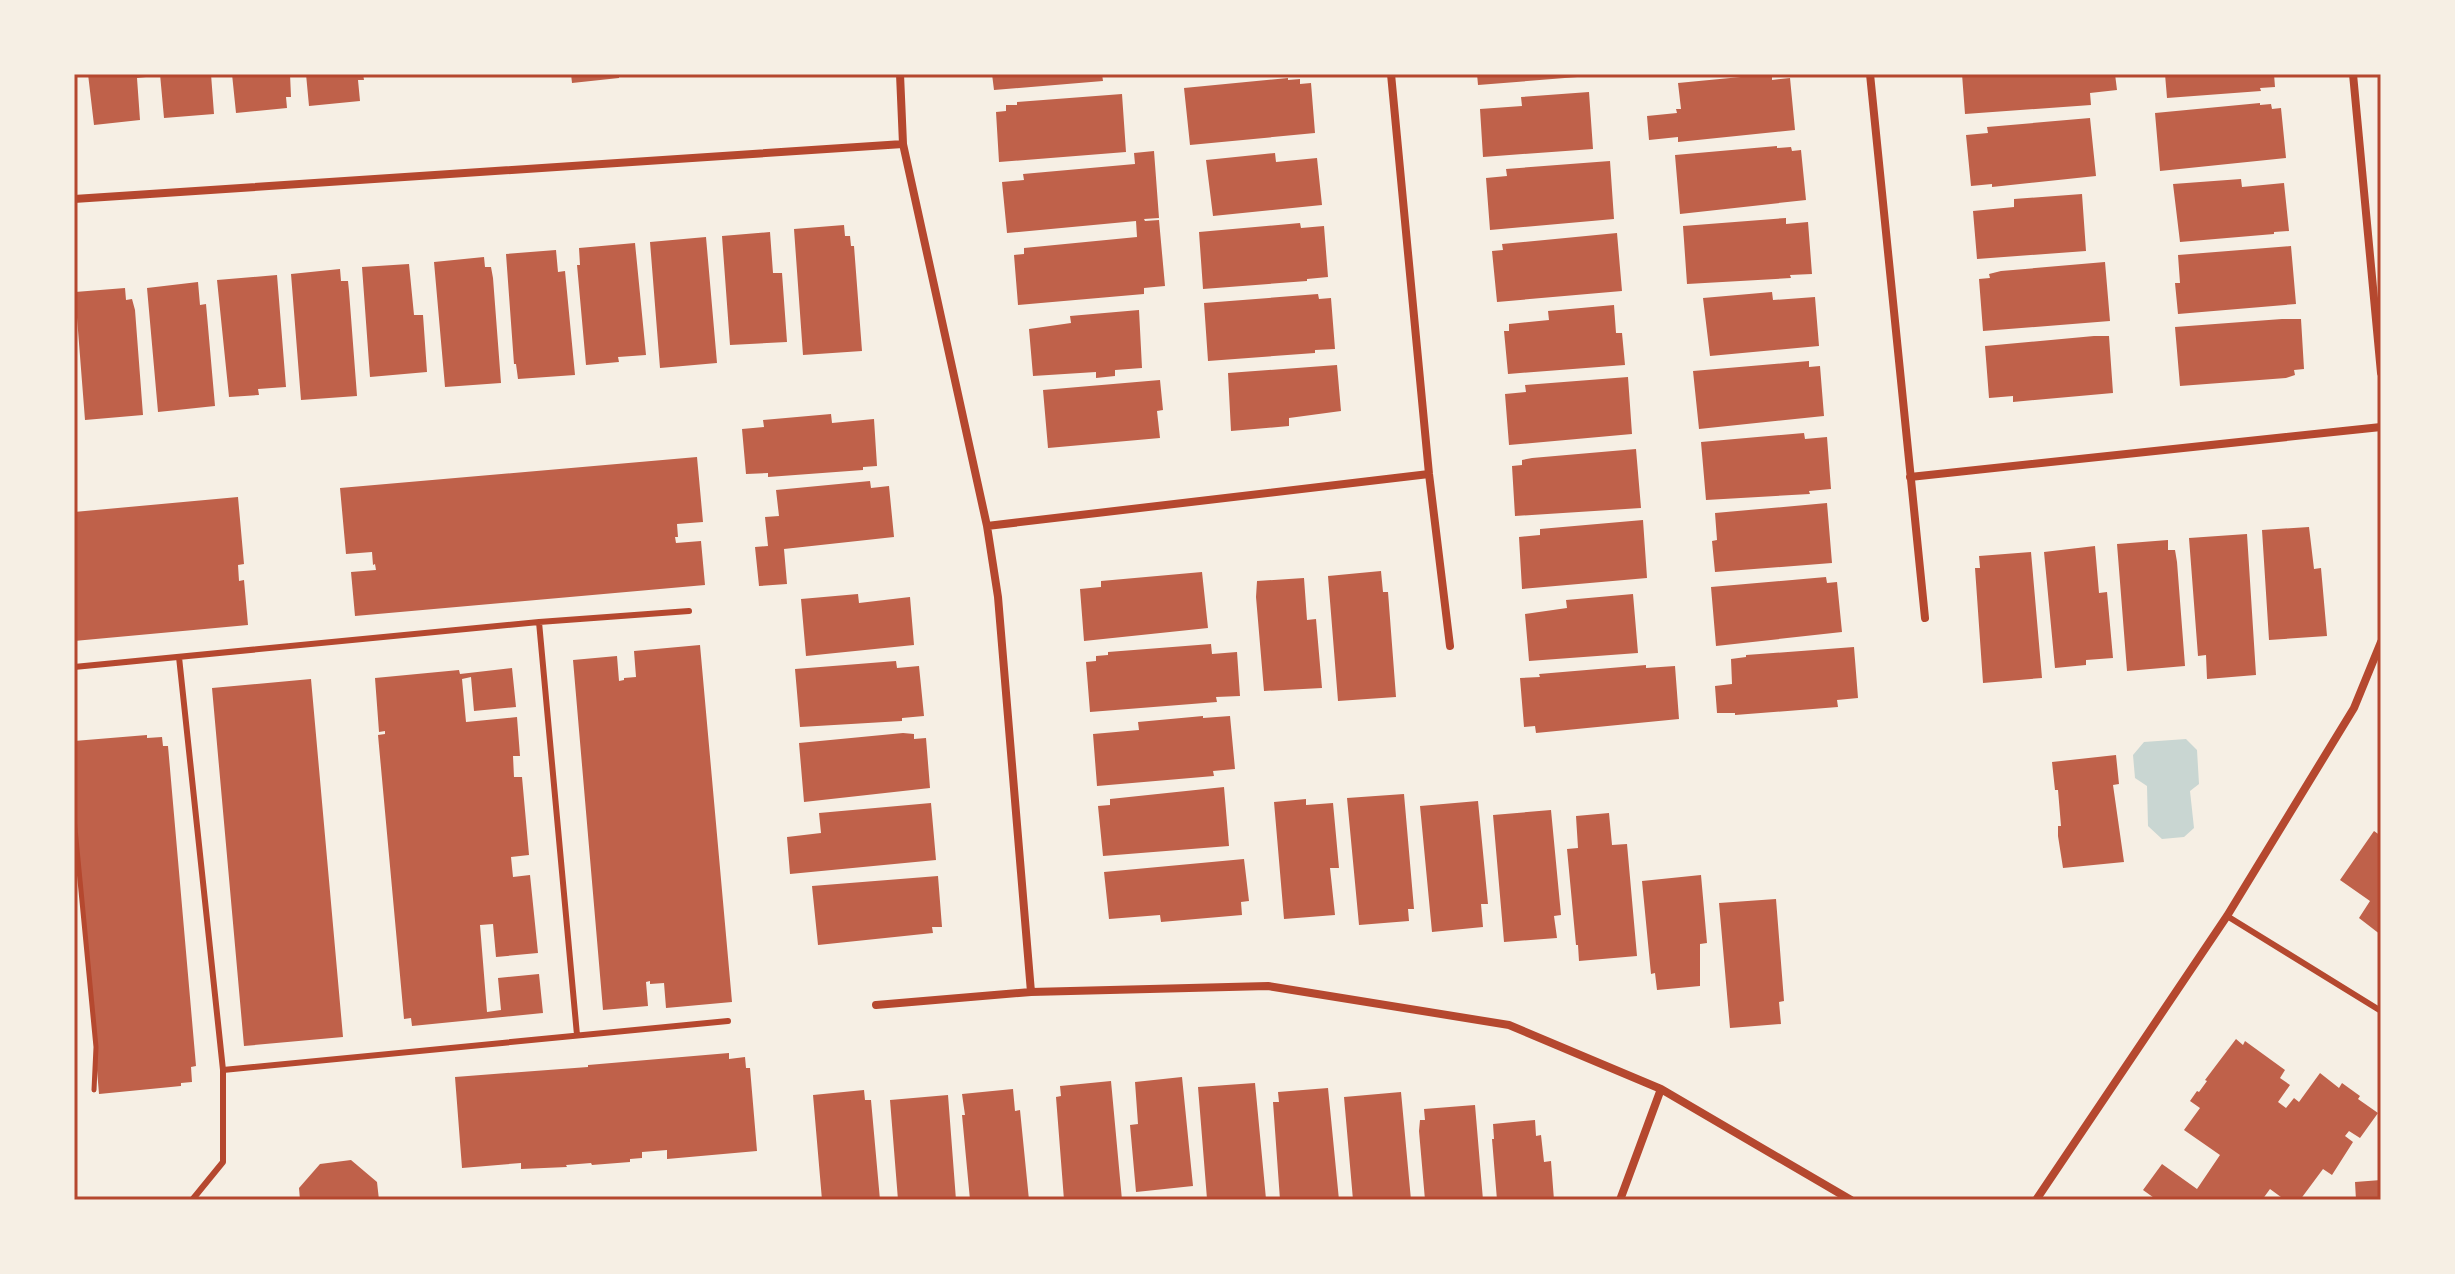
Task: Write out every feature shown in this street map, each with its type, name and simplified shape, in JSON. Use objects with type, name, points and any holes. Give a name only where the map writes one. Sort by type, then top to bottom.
[{"type":"street","points":[[900,74],[903,144],[987,526],[998,597],[1031,992]]},
{"type":"street","points":[[1391,74],[1429,474],[1450,646]]},
{"type":"street","points":[[1870,74],[1925,618]]},
{"type":"street","points":[[2353,74],[2381,373]]},
{"type":"street","points":[[74,199],[903,144]]},
{"type":"street","points":[[1910,477],[2381,427]]},
{"type":"street","points":[[987,526],[1429,474]]},
{"type":"street","points":[[2036,1200],[2227,916],[2354,708],[2381,642]]},
{"type":"street","points":[[876,1005],[1031,992],[1268,986],[1509,1025],[1661,1089],[1851,1200]]},
{"type":"street","points":[[1620,1200],[1661,1089]]},
{"type":"lane","points":[[74,667],[539,622],[689,611]]},
{"type":"lane","points":[[539,622],[577,1035]]},
{"type":"lane","points":[[179,657],[223,1070],[223,1162],[192,1200]]},
{"type":"lane","points":[[2227,916],[2381,1011]]},
{"type":"lane","points":[[223,1070],[728,1021]]},
{"type":"path","points":[[74,818],[96,1047],[94,1090]]},
{"type":"shaded area","points":[[2186,739],[2197,750],[2199,784],[2190,791],[2194,828],[2184,837],[2162,839],[2148,826],[2147,786],[2135,778],[2133,755],[2144,742]]},
{"type":"building","points":[[88,74],[145,74],[146,77],[137,78],[140,120],[94,125]]},
{"type":"building","points":[[160,74],[211,74],[214,114],[164,118]]},
{"type":"building","points":[[232,74],[290,74],[291,97],[286,97],[287,108],[236,113]]},
{"type":"building","points":[[306,74],[363,74],[364,80],[358,80],[360,101],[309,106]]},
{"type":"building","points":[[571,74],[619,74],[619,78],[572,83]]},
{"type":"building","points":[[992,74],[1102,74],[1103,81],[994,90]]},
{"type":"building","points":[[1477,74],[1589,74],[1590,76],[1478,85]]},
{"type":"building","points":[[1772,74],[1772,80],[1790,78],[1795,130],[1678,142],[1678,137],[1649,140],[1647,116],[1677,113],[1676,109],[1681,109],[1678,83]]},
{"type":"building","points":[[1962,74],[2115,74],[2117,90],[2090,93],[2091,105],[1965,114]]},
{"type":"building","points":[[2165,74],[2274,74],[2275,87],[2260,88],[2261,91],[2167,98]]},
{"type":"building","points":[[1300,79],[1300,84],[1311,83],[1315,133],[1190,145],[1184,88]]},
{"type":"building","points":[[1589,92],[1593,149],[1483,157],[1480,109],[1522,106],[1521,97]]},
{"type":"building","points":[[1122,94],[1126,152],[999,162],[996,112],[1006,111],[1006,105]]},
{"type":"building","points":[[2271,104],[2272,109],[2281,108],[2286,158],[2160,171],[2155,113]]},
{"type":"building","points":[[2090,118],[2096,176],[1992,187],[1992,184],[1971,186],[1966,135],[1988,133],[1987,127]]},
{"type":"building","points":[[1791,147],[1792,151],[1801,150],[1806,200],[1680,214],[1675,155]]},
{"type":"building","points":[[1154,151],[1159,218],[1144,219],[1159,220],[1165,286],[1144,288],[1144,294],[1018,305],[1014,255],[1024,254],[1024,248],[1137,237],[1136,221],[1007,233],[1002,182],[1024,180],[1023,174],[1135,164],[1134,153]]},
{"type":"building","points":[[1275,153],[1276,162],[1317,158],[1322,205],[1213,216],[1206,160]]},
{"type":"building","points":[[1610,161],[1614,219],[1490,230],[1486,178],[1507,176],[1506,169]]},
{"type":"building","points":[[2241,179],[2242,187],[2284,183],[2289,231],[2180,242],[2173,184]]},
{"type":"building","points":[[2082,194],[2086,251],[1977,259],[1973,211],[2014,207],[2014,199]]},
{"type":"building","points":[[1786,218],[1786,224],[1808,222],[1812,274],[1687,284],[1683,226]]},
{"type":"building","points":[[1300,223],[1301,228],[1324,226],[1328,277],[1203,289],[1199,232]]},
{"type":"building","points":[[844,225],[845,236],[850,236],[851,246],[854,246],[862,351],[803,355],[794,229]]},
{"type":"building","points":[[770,232],[773,273],[782,273],[787,342],[730,345],[722,236]]},
{"type":"building","points":[[1617,233],[1622,291],[1497,302],[1492,251],[1503,250],[1502,244]]},
{"type":"building","points":[[706,237],[717,363],[660,368],[650,242]]},
{"type":"building","points":[[635,243],[646,355],[618,357],[619,362],[586,365],[577,265],[580,265],[579,248]]},
{"type":"building","points":[[2291,246],[2296,304],[2178,314],[2175,283],[2180,283],[2178,255]]},
{"type":"building","points":[[556,250],[558,272],[565,271],[575,375],[518,379],[514,364],[506,254]]},
{"type":"building","points":[[484,257],[485,267],[491,267],[493,278],[501,383],[445,387],[434,262]]},
{"type":"building","points":[[2105,262],[2110,321],[1983,331],[1979,279],[1990,278],[1989,274],[2001,271]]},
{"type":"building","points":[[409,264],[414,315],[423,315],[427,372],[370,377],[362,267]]},
{"type":"building","points":[[340,269],[341,281],[348,281],[357,396],[301,400],[291,274]]},
{"type":"building","points":[[277,275],[286,387],[258,389],[259,395],[229,397],[217,280]]},
{"type":"building","points":[[198,282],[200,305],[206,304],[215,406],[158,412],[147,288]]},
{"type":"building","points":[[125,288],[126,300],[132,299],[135,310],[143,415],[85,420],[75,292]]},
{"type":"building","points":[[1772,292],[1773,300],[1815,297],[1819,346],[1710,356],[1703,298]]},
{"type":"building","points":[[1318,294],[1319,299],[1331,298],[1335,349],[1208,361],[1204,303]]},
{"type":"building","points":[[1614,305],[1616,333],[1622,333],[1625,365],[1508,374],[1504,331],[1509,331],[1509,324],[1549,320],[1548,311]]},
{"type":"building","points":[[1139,310],[1142,368],[1115,370],[1115,376],[1096,378],[1096,372],[1033,376],[1029,329],[1071,323],[1070,316]]},
{"type":"building","points":[[2301,319],[2304,369],[2294,370],[2295,375],[2180,386],[2175,327]]},
{"type":"building","points":[[2109,336],[2113,393],[2013,402],[2013,396],[1989,398],[1985,346]]},
{"type":"building","points":[[1809,361],[1809,367],[1820,366],[1824,416],[1699,429],[1693,371]]},
{"type":"building","points":[[1337,365],[1341,411],[1289,418],[1289,426],[1231,431],[1228,373]]},
{"type":"building","points":[[1628,377],[1632,434],[1509,445],[1505,394],[1526,392],[1525,385]]},
{"type":"building","points":[[1160,380],[1163,410],[1157,411],[1160,438],[1048,448],[1043,390]]},
{"type":"building","points":[[831,414],[832,423],[874,419],[877,466],[863,467],[863,470],[768,477],[768,473],[746,474],[742,429],[764,427],[763,420]]},
{"type":"building","points":[[1804,433],[1805,439],[1827,437],[1831,489],[1809,491],[1810,494],[1706,500],[1701,442]]},
{"type":"building","points":[[1636,449],[1641,508],[1515,516],[1512,466],[1522,465],[1522,460]]},
{"type":"building","points":[[697,457],[703,522],[677,524],[678,537],[675,537],[676,543],[701,541],[705,585],[355,616],[351,572],[376,570],[372,552],[346,554],[340,488]]},
{"type":"building","points":[[870,481],[871,488],[889,486],[894,537],[784,549],[787,584],[759,586],[755,547],[768,546],[765,517],[779,516],[776,490]]},
{"type":"building","points":[[238,497],[244,564],[238,565],[239,581],[244,580],[248,625],[74,641],[74,512]]},
{"type":"building","points":[[1827,503],[1832,563],[1715,572],[1712,541],[1717,540],[1715,513]]},
{"type":"building","points":[[1643,520],[1647,578],[1522,589],[1519,537],[1540,535],[1540,529]]},
{"type":"building","points":[[2309,527],[2314,569],[2321,568],[2327,636],[2269,640],[2262,530]]},
{"type":"building","points":[[2247,534],[2256,675],[2207,679],[2206,655],[2198,656],[2189,538]]},
{"type":"building","points":[[2168,540],[2168,550],[2175,550],[2177,562],[2185,666],[2127,671],[2117,544]]},
{"type":"building","points":[[2095,546],[2099,593],[2107,592],[2113,658],[2086,660],[2086,665],[2055,668],[2044,552]]},
{"type":"building","points":[[2031,552],[2042,678],[1983,683],[1975,568],[1980,568],[1979,556]]},
{"type":"building","points":[[1381,571],[1383,592],[1388,592],[1396,697],[1338,701],[1328,576]]},
{"type":"building","points":[[1202,572],[1208,628],[1084,641],[1080,589],[1101,587],[1101,581]]},
{"type":"building","points":[[1826,577],[1827,583],[1837,582],[1842,632],[1716,646],[1711,587]]},
{"type":"building","points":[[1304,578],[1307,620],[1316,619],[1322,688],[1264,691],[1257,581]]},
{"type":"building","points":[[858,594],[859,603],[910,597],[914,645],[806,656],[801,599]]},
{"type":"building","points":[[1633,594],[1638,653],[1529,661],[1525,614],[1567,608],[1566,600]]},
{"type":"building","points":[[1211,644],[1212,654],[1237,652],[1240,696],[1216,697],[1217,702],[1090,712],[1086,662],[1096,661],[1096,656],[1108,655],[1108,652]]},
{"type":"building","points":[[700,645],[732,1002],[666,1008],[664,983],[650,984],[650,981],[646,982],[648,1006],[603,1010],[573,660],[617,656],[619,681],[636,677],[634,651]]},
{"type":"building","points":[[1854,647],[1858,698],[1837,700],[1838,707],[1735,715],[1717,713],[1715,686],[1732,684],[1731,659],[1746,655]]},
{"type":"building","points":[[896,661],[897,668],[919,666],[924,716],[902,718],[902,721],[800,727],[795,669]]},
{"type":"building","points":[[1646,665],[1646,668],[1675,666],[1679,719],[1536,733],[1535,726],[1524,727],[1520,678]]},
{"type":"building","points":[[512,668],[516,707],[474,711],[471,677],[462,679],[466,722],[517,717],[520,756],[513,756],[514,777],[522,777],[529,855],[511,857],[513,877],[530,875],[538,953],[496,957],[493,924],[480,925],[487,1012],[501,1010],[498,978],[539,974],[543,1013],[412,1026],[411,1018],[404,1019],[378,735],[385,734],[385,731],[379,732],[375,678]]},
{"type":"building","points":[[311,679],[343,1037],[244,1046],[212,688]]},
{"type":"building","points":[[1230,716],[1235,769],[1213,771],[1214,776],[1097,786],[1093,734],[1139,730],[1138,722]]},
{"type":"building","points":[[914,734],[914,739],[926,738],[930,788],[804,802],[799,743]]},
{"type":"building","points":[[147,735],[147,738],[162,737],[163,746],[168,746],[196,1066],[191,1067],[192,1082],[181,1083],[181,1086],[99,1094],[74,794],[74,741]]},
{"type":"building","points":[[2116,755],[2119,784],[2113,785],[2124,862],[2063,868],[2058,836],[2058,826],[2061,826],[2058,790],[2055,790],[2052,762]]},
{"type":"building","points":[[1224,787],[1229,846],[1103,856],[1098,806],[1110,805],[1110,799]]},
{"type":"building","points":[[1404,794],[1414,909],[1408,909],[1409,921],[1359,925],[1347,798]]},
{"type":"building","points":[[1306,799],[1306,805],[1333,803],[1339,868],[1330,868],[1335,915],[1284,919],[1274,802]]},
{"type":"building","points":[[1478,801],[1488,904],[1481,904],[1483,927],[1432,932],[1420,806]]},
{"type":"building","points":[[931,803],[936,860],[790,874],[787,837],[821,833],[819,813]]},
{"type":"building","points":[[1551,810],[1561,915],[1554,916],[1557,938],[1504,942],[1493,815]]},
{"type":"building","points":[[1609,813],[1612,845],[1627,844],[1637,956],[1579,961],[1567,849],[1578,848],[1576,816]]},
{"type":"building","points":[[2374,831],[2381,836],[2381,935],[2359,918],[2370,901],[2340,880]]},
{"type":"building","points":[[1244,859],[1249,901],[1241,902],[1242,915],[1161,922],[1160,915],[1109,919],[1104,872]]},
{"type":"building","points":[[1701,875],[1707,943],[1700,944],[1700,986],[1657,990],[1655,973],[1651,974],[1642,881]]},
{"type":"building","points":[[938,876],[942,927],[932,927],[933,933],[818,945],[812,886]]},
{"type":"building","points":[[1776,899],[1784,1001],[1779,1002],[1781,1024],[1730,1028],[1719,903]]},
{"type":"building","points":[[2236,1039],[2243,1045],[2245,1041],[2285,1070],[2280,1078],[2290,1085],[2278,1102],[2286,1108],[2294,1098],[2299,1102],[2320,1073],[2339,1088],[2342,1083],[2378,1113],[2360,1138],[2349,1131],[2345,1136],[2353,1142],[2332,1175],[2323,1169],[2300,1200],[2285,1200],[2270,1189],[2262,1200],[2157,1200],[2143,1190],[2162,1164],[2197,1189],[2220,1155],[2184,1130],[2200,1108],[2190,1101]]},
{"type":"building","points":[[729,1053],[729,1059],[745,1057],[746,1068],[750,1068],[757,1151],[667,1159],[667,1150],[642,1152],[642,1158],[630,1159],[630,1162],[521,1169],[521,1163],[462,1168],[455,1077]]},
{"type":"building","points":[[1182,1077],[1193,1186],[1136,1192],[1130,1125],[1138,1124],[1135,1082]]},
{"type":"building","points":[[1111,1081],[1122,1200],[1064,1200],[1056,1097],[1061,1096],[1060,1086]]},
{"type":"building","points":[[1255,1083],[1266,1199],[1207,1199],[1198,1087]]},
{"type":"building","points":[[1328,1088],[1339,1200],[1280,1200],[1273,1102],[1279,1102],[1278,1092]]},
{"type":"building","points":[[1013,1089],[1015,1111],[1020,1110],[1029,1200],[970,1200],[962,1094]]},
{"type":"building","points":[[864,1090],[865,1100],[871,1100],[880,1200],[822,1200],[813,1095]]},
{"type":"building","points":[[1401,1092],[1411,1200],[1353,1200],[1344,1097]]},
{"type":"building","points":[[948,1095],[956,1200],[898,1200],[890,1100]]},
{"type":"building","points":[[1475,1105],[1483,1200],[1425,1200],[1419,1131],[1420,1120],[1425,1120],[1424,1109]]},
{"type":"building","points":[[1535,1120],[1536,1136],[1541,1135],[1544,1162],[1551,1161],[1554,1200],[1497,1200],[1493,1124]]},
{"type":"building","points":[[351,1160],[377,1182],[379,1200],[300,1200],[299,1188],[320,1164]]},
{"type":"building","points":[[2381,1180],[2381,1200],[2356,1200],[2355,1182]]}]
